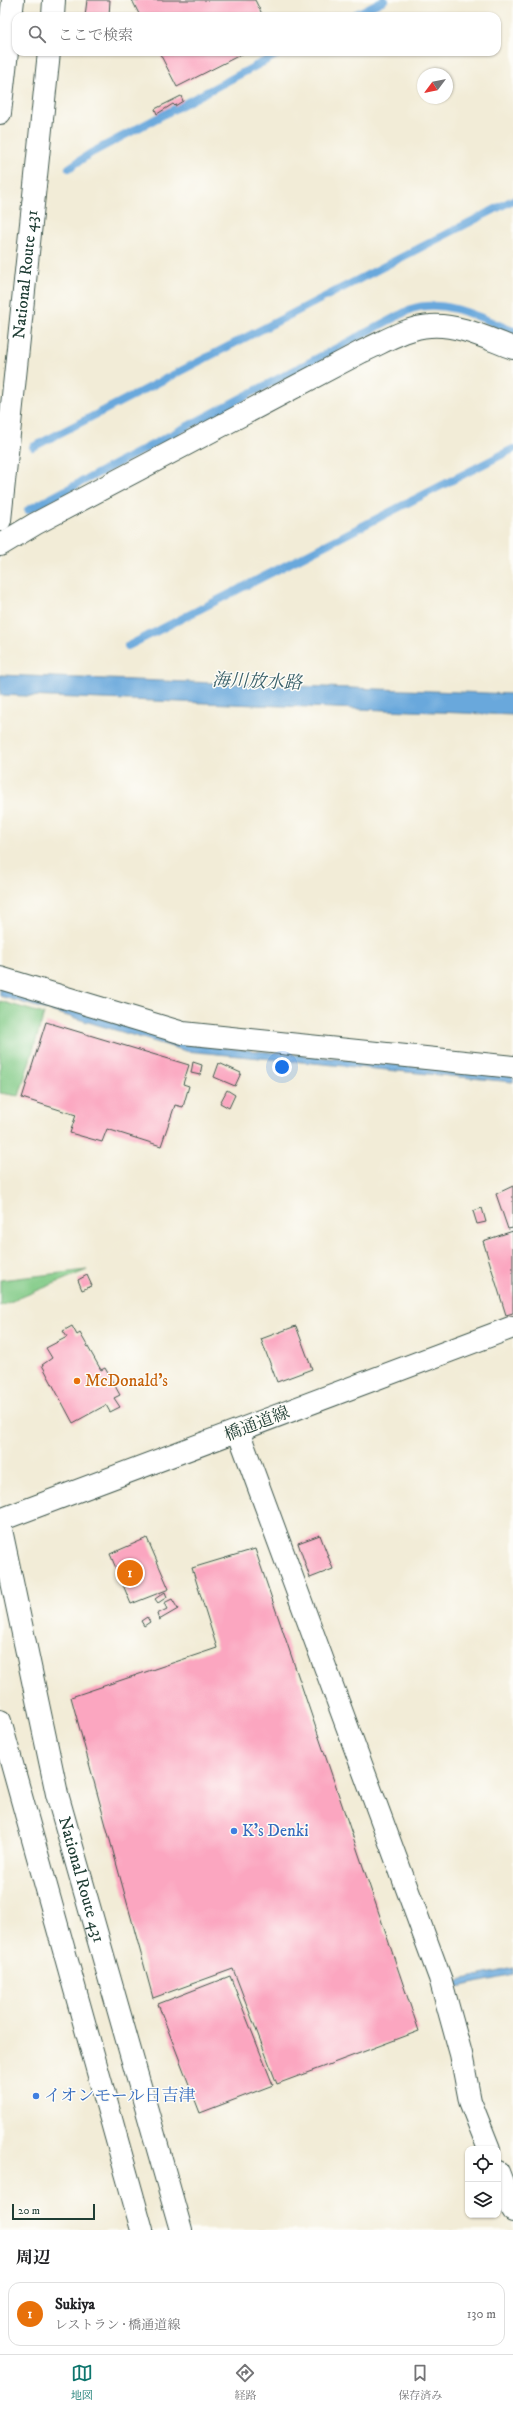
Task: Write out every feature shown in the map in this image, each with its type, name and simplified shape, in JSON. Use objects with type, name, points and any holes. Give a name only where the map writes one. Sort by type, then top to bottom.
[{"type":"main road","points":[[0,113],[13,0]]},
{"type":"main road","points":[[53,12],[54,0]]},
{"type":"main road","name":"National Route 431","points":[[0,520],[49,56]]},
{"type":"main road","points":[[0,545],[35,524],[354,356],[403,333],[429,326],[460,328],[513,348]]},
{"type":"main road","points":[[0,978],[183,1033],[513,1067]]},
{"type":"main road","name":"橋通道線","points":[[0,1520],[513,1327]]},
{"type":"main road","points":[[238,1431],[440,1978],[461,2054],[470,2101],[488,2146]]},
{"type":"main road","name":"National Route 431","points":[[0,1525],[57,1794],[181,2230]]},
{"type":"main road","points":[[0,1721],[142,2230]]},
{"type":"main road","points":[[501,2180],[513,2211]]},
{"type":"green space","points":[[0,1001],[44,1014],[19,1096],[0,1093]]},
{"type":"green space","points":[[87,1270],[0,1306],[0,1280]]},
{"type":"water","points":[[0,675],[513,694],[513,715],[0,695]]},
{"type":"water","points":[[0,988],[187,1044],[513,1076],[513,1082],[186,1051],[0,996]]},
{"type":"water","points":[[513,1968],[513,1975],[453,1988],[450,1982]]},
{"type":"building","points":[[87,0],[110,0],[109,12],[86,12]]},
{"type":"building","points":[[132,0],[255,0],[261,12],[138,12]]},
{"type":"building","points":[[161,56],[238,56],[177,87]]},
{"type":"building","points":[[181,96],[183,101],[175,106],[173,104],[157,114],[155,109]]},
{"type":"building","points":[[46,1022],[189,1065],[183,1084],[189,1086],[183,1107],[175,1105],[161,1146],[107,1129],[102,1142],[70,1133],[76,1115],[22,1098]]},
{"type":"building","points":[[193,1062],[202,1065],[200,1075],[191,1073]]},
{"type":"building","points":[[219,1063],[241,1073],[235,1086],[214,1077]]},
{"type":"building","points":[[227,1090],[235,1095],[229,1108],[220,1103]]},
{"type":"building","points":[[513,1186],[513,1228],[508,1229],[496,1194]]},
{"type":"building","points":[[482,1208],[486,1222],[477,1224],[473,1211]]},
{"type":"building","points":[[513,1231],[513,1313],[506,1315],[483,1241]]},
{"type":"building","points":[[87,1275],[92,1286],[82,1290],[78,1280]]},
{"type":"building","points":[[72,1326],[77,1335],[80,1333],[101,1370],[105,1368],[120,1395],[114,1398],[120,1407],[110,1412],[106,1405],[73,1423],[42,1365],[52,1358],[46,1348],[67,1337],[63,1331]]},
{"type":"building","points":[[296,1326],[312,1369],[277,1382],[261,1339]]},
{"type":"building","points":[[320,1535],[333,1569],[310,1578],[298,1543]]},
{"type":"building","points":[[147,1538],[169,1589],[131,1604],[110,1554]]},
{"type":"building","points":[[255,1549],[419,2031],[277,2084],[233,1969],[153,1998],[71,1697],[217,1648],[192,1568]]},
{"type":"building","points":[[165,1592],[167,1597],[158,1603],[155,1599]]},
{"type":"building","points":[[172,1599],[178,1609],[159,1620],[157,1614],[167,1609],[164,1603]]},
{"type":"building","points":[[147,1617],[150,1622],[144,1626],[141,1621]]},
{"type":"building","points":[[230,1976],[273,2085],[200,2113],[158,2004]]},
{"type":"waterway","points":[[360,12],[384,0]]},
{"type":"waterway","points":[[69,168],[91,153],[274,56]]},
{"type":"waterway","points":[[33,447],[513,200]]},
{"type":"waterway","points":[[28,510],[411,309],[424,306],[450,308],[476,315],[513,331]]},
{"type":"waterway","points":[[128,646],[513,449]]},
{"type":"place","name":"McDonald's","points":[[77,1381]]},
{"type":"place","name":"Sukiya","points":[[130,1573]]},
{"type":"place","name":"K's Denki","points":[[234,1831]]},
{"type":"place","name":"イオンモール日吉津","points":[[36,2096]]},
{"type":"water label","name":"海川放水路","points":[[257,682]]}]
